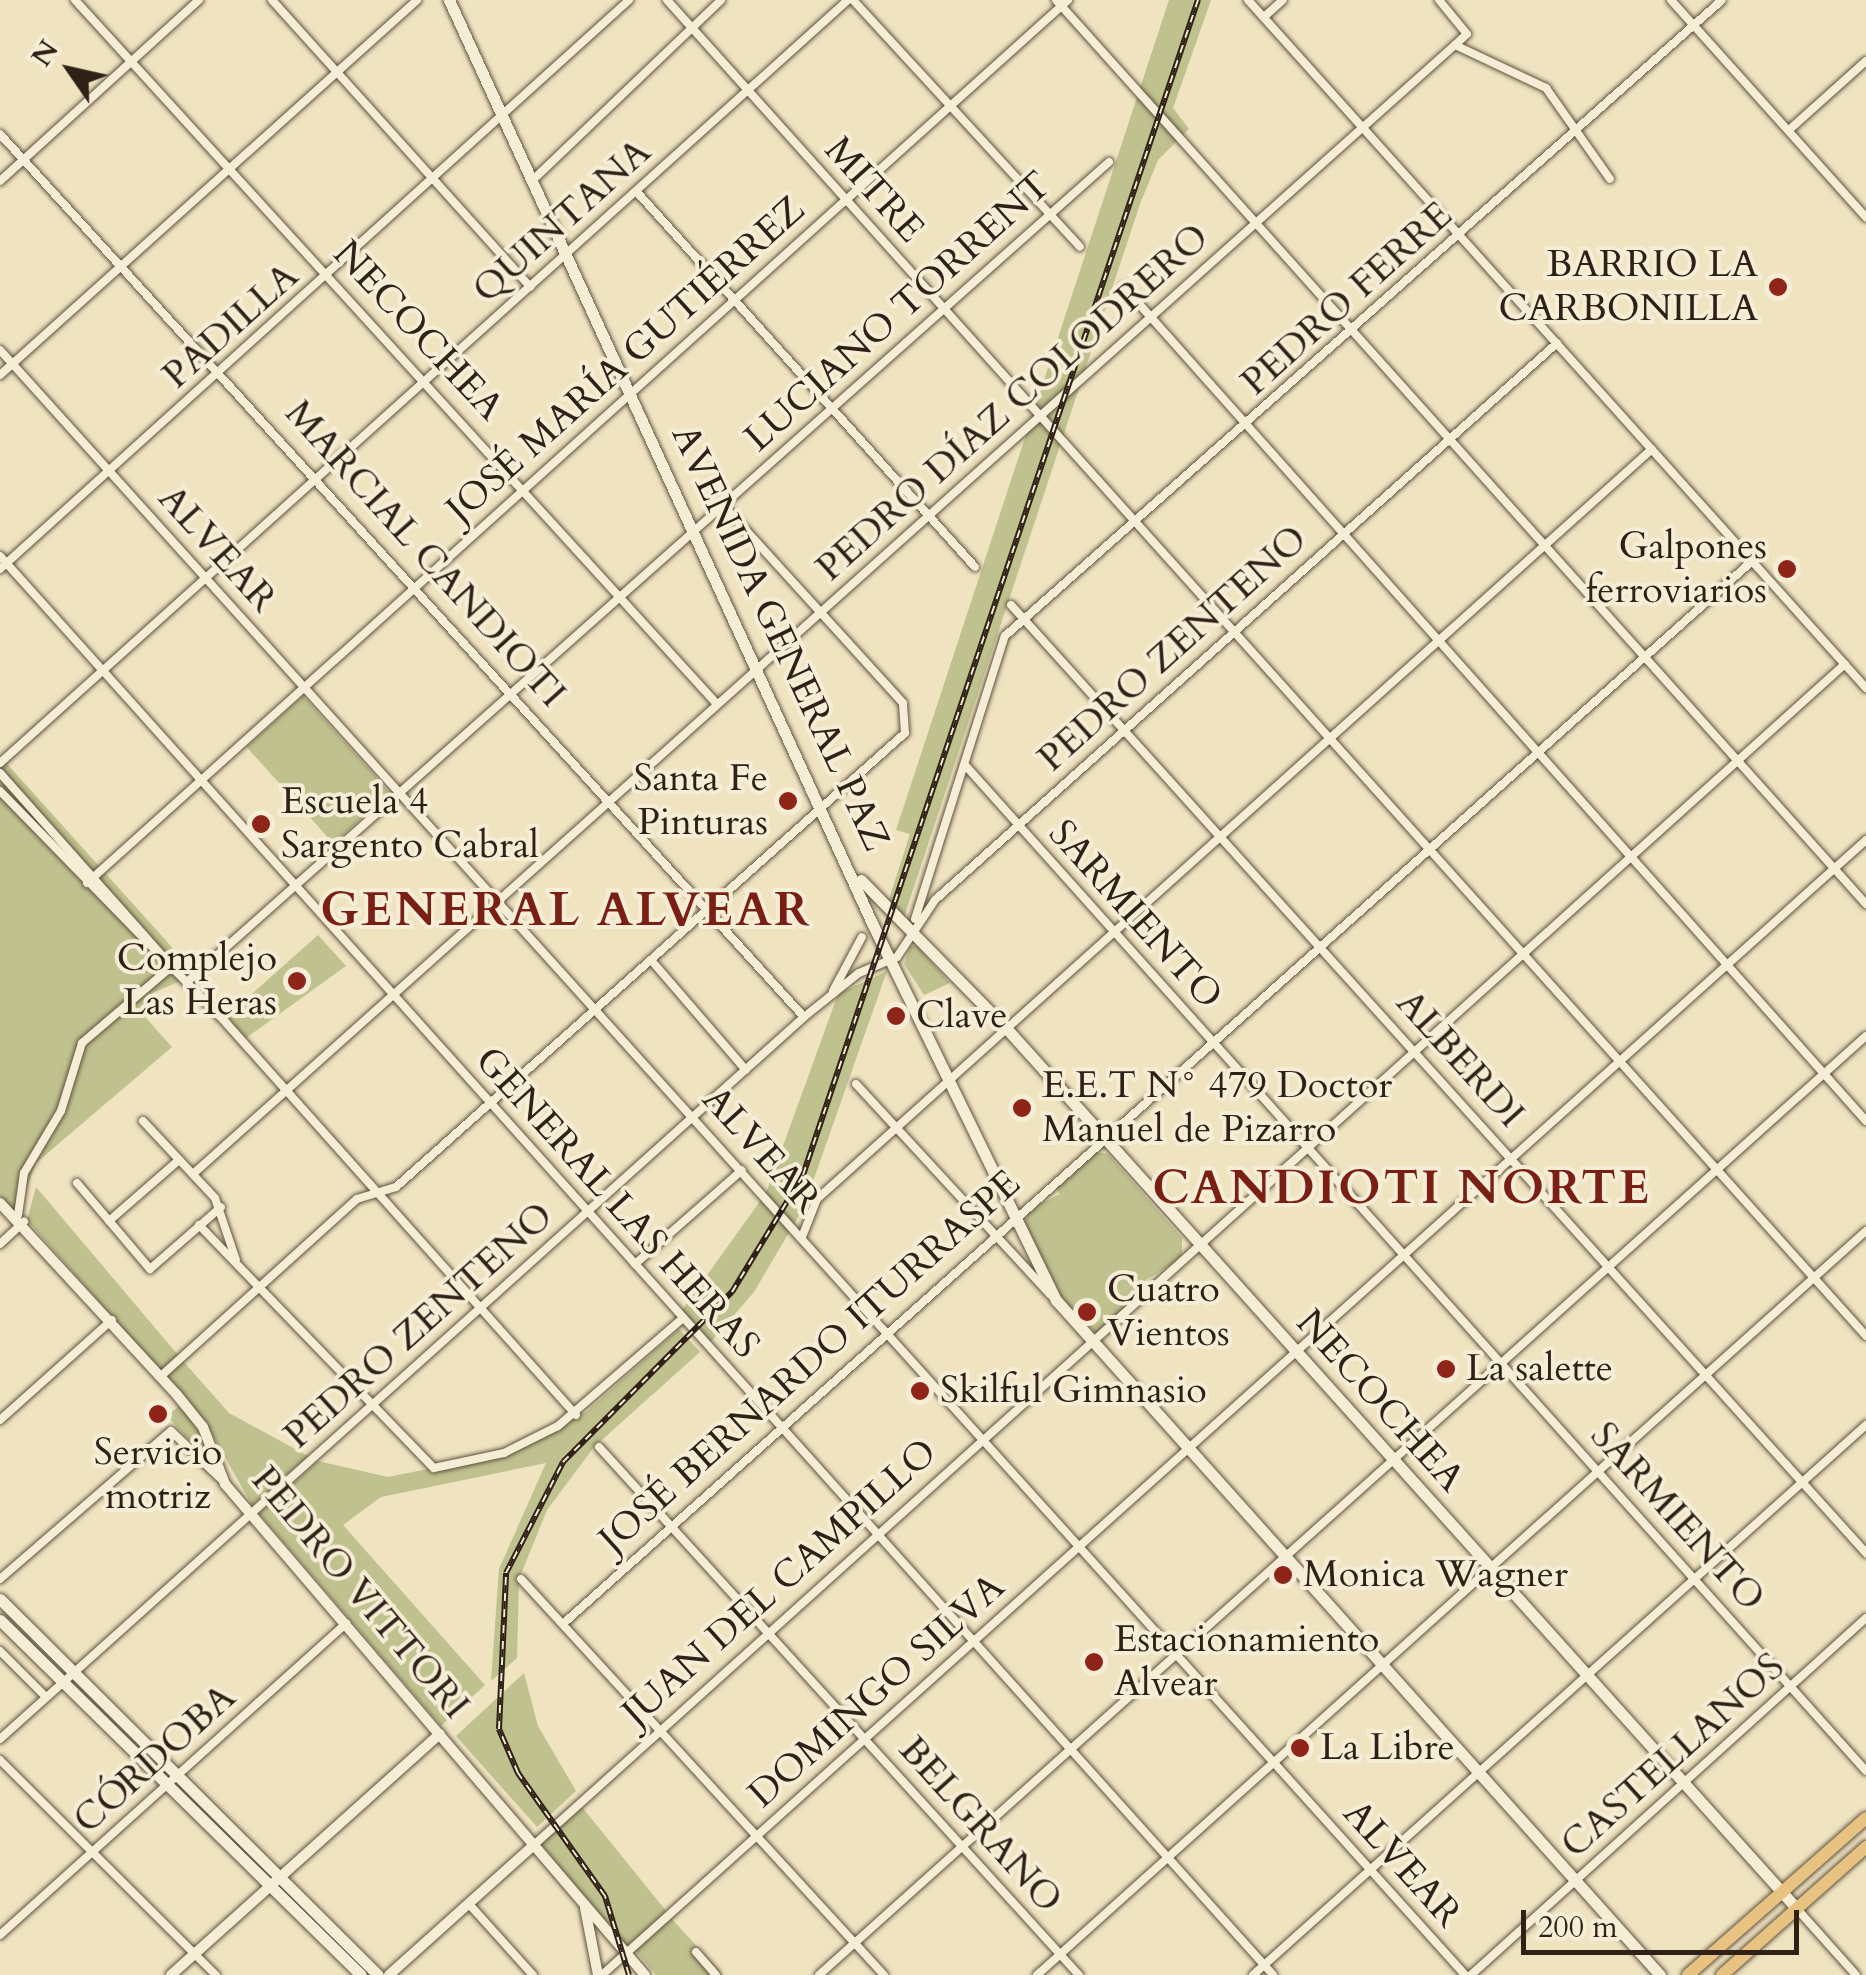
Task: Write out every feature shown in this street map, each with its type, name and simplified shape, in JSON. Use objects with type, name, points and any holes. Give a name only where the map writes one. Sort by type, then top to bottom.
[{"type":"main road","name":"AVENIDA GENERAL PAZ","points":[[450,0],[571,250],[894,960],[954,1077],[1056,1300]]},
{"type":"main road","name":"NECOCHEA","points":[[856,872],[1006,1029],[1798,1910]]},
{"type":"main road","points":[[1056,1300],[1660,1975]]},
{"type":"main road","points":[[0,1600],[168,1785],[360,1975]]},
{"type":"main road","points":[[0,1620],[178,1776],[378,1975]]},
{"type":"main road","points":[[1688,1975],[1866,1818]]},
{"type":"main road","points":[[1722,1975],[1866,1847]]},
{"type":"street","name":"NECOCHEA","points":[[76,0],[717,704]]},
{"type":"street","points":[[0,181],[199,0]]},
{"type":"street","points":[[272,0],[530,286]]},
{"type":"street","points":[[0,375],[231,172],[417,0]]},
{"type":"street","name":"PADILLA","points":[[2,563],[219,375],[630,0]]},
{"type":"street","name":"MITRE","points":[[667,0],[1866,1336]]},
{"type":"street","points":[[536,178],[721,0]]},
{"type":"street","points":[[850,0],[1080,247]]},
{"type":"street","name":"QUINTANA","points":[[0,763],[850,0]]},
{"type":"street","points":[[1248,0],[1866,688]]},
{"type":"street","points":[[1264,17],[1283,0]]},
{"type":"street","name":"PEDRO DÍAZ COLODRERO","points":[[193,1174],[1467,34],[1438,0]]},
{"type":"street","points":[[1671,0],[1866,217]]},
{"type":"street","name":"PEDRO FERRE","points":[[965,765],[1005,636],[1245,428],[1722,0]]},
{"type":"street","points":[[1062,2],[1131,84],[1866,904]]},
{"type":"street","name":"JOSÉ MARÍA GUTIÉRREZ","points":[[91,879],[951,108],[1062,2]]},
{"type":"street","points":[[1455,44],[1532,78],[1580,128],[1610,180]]},
{"type":"street","points":[[1789,130],[1866,61]]},
{"type":"street","name":"MARCIAL CANDIOTI","points":[[0,134],[804,1017]]},
{"type":"street","name":"LUCIANO TORRENT","points":[[187,982],[1108,162]]},
{"type":"street","points":[[636,191],[975,568]]},
{"type":"street","points":[[1124,287],[1245,428],[1343,532],[1866,1121]]},
{"type":"street","name":"PEDRO ZENTENO","points":[[0,1739],[804,1017],[831,994],[894,960],[911,928],[1018,826],[1557,342]]},
{"type":"street","name":"ALVEAR","points":[[0,350],[1468,1975]]},
{"type":"street","points":[[802,1237],[817,1199],[1652,449]]},
{"type":"street","points":[[160,1376],[357,1199],[379,1192],[491,1103],[910,724],[903,703],[723,505]]},
{"type":"street","points":[[1646,658],[1752,561]]},
{"type":"street","name":"GENERAL LAS HERAS","points":[[2,563],[1273,1975]]},
{"type":"street","name":"ALBERDI","points":[[1011,605],[1514,1158],[1866,1553]]},
{"type":"street","name":"JOSÉ BERNARDO ITURRASPE","points":[[564,1623],[1318,943],[1646,658]]},
{"type":"street","name":"JUAN DEL CAMPILLO","points":[[389,1975],[1633,860],[1844,664]]},
{"type":"street","points":[[911,928],[965,765]]},
{"type":"street","name":"SARMIENTO","points":[[965,765],[1866,1771]]},
{"type":"street","points":[[0,772],[91,879],[287,1090],[576,1415]]},
{"type":"street","points":[[0,791],[91,879]]},
{"type":"street","name":"DOMINGO SILVA","points":[[600,1975],[1866,840]]},
{"type":"street","name":"PEDRO ZENTENO","points":[[831,994],[862,937]]},
{"type":"street","points":[[651,960],[746,1070]]},
{"type":"street","points":[[0,1244],[21,1218],[24,1173],[62,1111],[82,1043],[170,964]]},
{"type":"street","points":[[820,1975],[1866,1036]]},
{"type":"street","points":[[856,1084],[992,1236],[1056,1300]]},
{"type":"street","points":[[143,1122],[220,1207],[236,1260]]},
{"type":"street","points":[[109,1221],[179,1160]]},
{"type":"street","points":[[635,1264],[742,1170]]},
{"type":"street","points":[[77,1184],[150,1270],[220,1207]]},
{"type":"street","name":"PEDRO VITTORI","points":[[0,1203],[21,1218],[203,1427],[225,1484],[578,1893],[644,1975]]},
{"type":"street","points":[[199,1224],[420,1461],[434,1468],[489,1458],[576,1415],[684,1318]]},
{"type":"street","points":[[1037,1975],[1866,1231]]},
{"type":"street","points":[[0,1420],[112,1320]]},
{"type":"street","points":[[1253,1975],[1866,1425]]},
{"type":"street","points":[[0,1580],[171,1431],[225,1484]]},
{"type":"street","name":"BELGRANO","points":[[599,1447],[1078,1975]]},
{"type":"street","points":[[521,1579],[760,1833],[884,1975]]},
{"type":"street","name":"CASTELLANOS","points":[[1468,1975],[1866,1618]]},
{"type":"street","name":"CÓRDOBA","points":[[0,1935],[346,1623]]},
{"type":"street","points":[[0,1652],[46,1698]]},
{"type":"street","points":[[171,1975],[440,1734]]},
{"type":"street","points":[[0,1760],[216,1975]]},
{"type":"street","points":[[578,1893],[600,1975]]},
{"type":"street","points":[[469,1904],[533,1975]]},
{"type":"street","name":"NECOCHEA","points":[[1798,1910],[1856,1975]]},
{"type":"street","points":[[696,1952],[716,1975]]},
{"type":"green space","points":[[1169,0],[1211,0],[1173,108],[1189,129],[1158,160],[1140,204],[903,920],[888,902],[910,834],[896,830]]},
{"type":"green space","points":[[303,696],[390,793],[334,843],[247,747]]},
{"type":"green space","points":[[0,756],[196,974],[146,996],[155,1007],[145,1017],[172,1047],[36,1163],[18,1211],[0,1198]]},
{"type":"green space","name":"Complejo Las Heras","points":[[318,935],[346,966],[246,1038],[227,1016]]},
{"type":"green space","points":[[910,946],[917,946],[950,983],[924,995],[904,964]]},
{"type":"green space","points":[[887,971],[804,1207],[754,1292],[710,1343],[682,1310],[766,1193],[838,994]]},
{"type":"green space","points":[[1095,1152],[1108,1154],[1182,1238],[1182,1258],[1133,1288],[1142,1294],[1097,1333],[1058,1299],[1024,1225],[1030,1209],[1060,1194],[1055,1187]]},
{"type":"green space","points":[[36,1187],[178,1355],[160,1371],[27,1220]]},
{"type":"green space","points":[[679,1329],[700,1352],[594,1447],[547,1510],[519,1579],[517,1658],[491,1681],[499,1569],[546,1463],[381,1497],[343,1525],[485,1685],[441,1726],[259,1513],[318,1461],[388,1477],[517,1451],[586,1412]]},
{"type":"green space","points":[[183,1361],[229,1413],[308,1456],[252,1505],[208,1427],[165,1377]]},
{"type":"green space","points":[[179,1406],[199,1429],[217,1471],[167,1416]]},
{"type":"green space","points":[[524,1673],[538,1726],[576,1791],[537,1827],[456,1736]]},
{"type":"green space","points":[[582,1807],[668,1913],[625,1947],[539,1842]]},
{"type":"green space","points":[[671,1918],[723,1975],[656,1975],[635,1950]]},
{"type":"railway","points":[[629,1975],[605,1896],[518,1773],[499,1729],[506,1573],[563,1462],[732,1292],[803,1175],[1198,0]]},
{"type":"place","name":"BARRIO LA CARBONILLA","points":[[1778,287]]},
{"type":"place","name":"Galpones ferroviarios","points":[[1787,569]]},
{"type":"place","name":"Santa Fe Pinturas","points":[[788,801]]},
{"type":"place","name":"Escuela 4 Sargento Cabral","points":[[261,824]]},
{"type":"place","name":"Complejo Las Heras","points":[[297,981]]},
{"type":"place","name":"Clave","points":[[896,1016]]},
{"type":"place","name":"E.E.T N° 479 Doctor Manuel de Pizarro","points":[[1022,1108]]},
{"type":"place","name":"Cuatro Vientos","points":[[1087,1312]]},
{"type":"place","name":"La salette","points":[[1446,1369]]},
{"type":"place","name":"Skilful Gimnasio","points":[[920,1391]]},
{"type":"place","name":"Servicio motriz","points":[[158,1414]]},
{"type":"place","name":"Monica Wagner","points":[[1283,1575]]},
{"type":"place","name":"Estacionamiento Alvear","points":[[1094,1662]]},
{"type":"place","name":"La Libre","points":[[1300,1748]]},
{"type":"district","name":"GENERAL ALVEAR","points":[[566,910]]},
{"type":"district","name":"CANDIOTI NORTE","points":[[1402,1188]]}]
